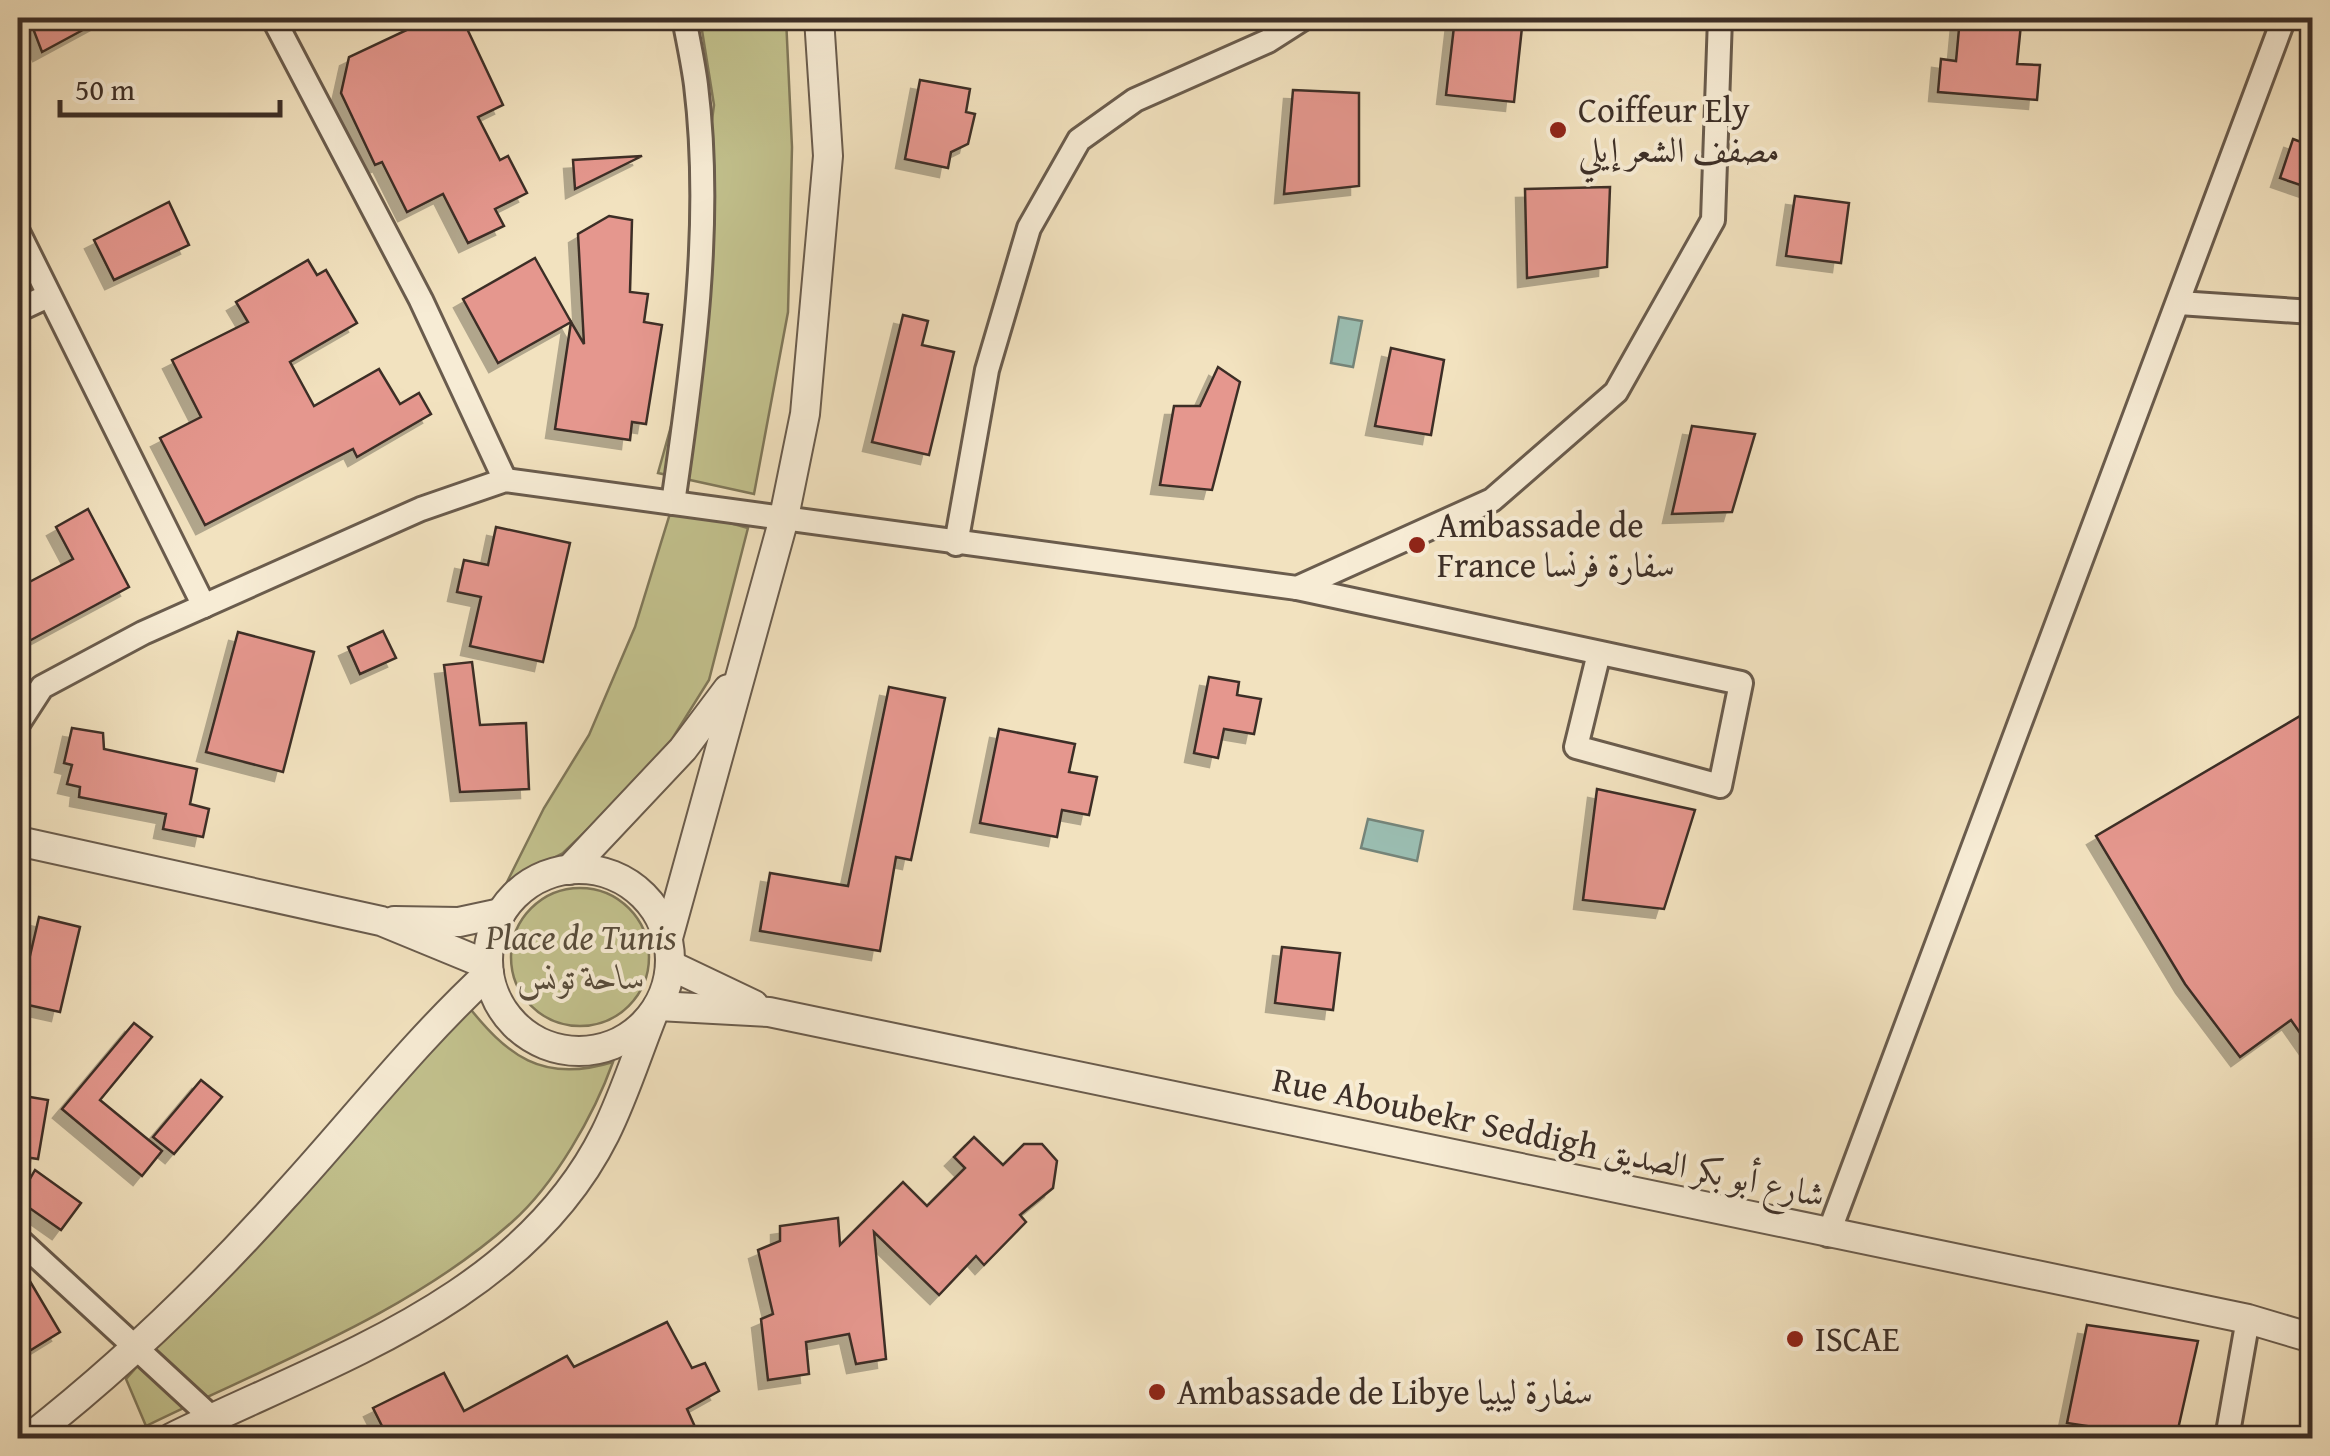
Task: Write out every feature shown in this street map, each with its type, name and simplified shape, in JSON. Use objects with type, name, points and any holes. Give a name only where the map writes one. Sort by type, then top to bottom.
[{"type":"street","points":[[274,18],[421,300],[505,480]]},
{"type":"street","points":[[673,503],[699,285],[699,134],[684,18]]},
{"type":"street","points":[[171,1438],[372,1345],[442,1305],[508,1254],[571,1187],[604,1136],[655,1010],[738,675],[783,522],[806,414],[828,156],[820,18]]},
{"type":"street","points":[[956,544],[988,370],[1029,228],[1080,140],[1134,100],[1268,41],[1304,18]]},
{"type":"street","points":[[1297,588],[1492,500],[1616,392],[1712,220],[1720,18]]},
{"type":"street","points":[[1828,1235],[2284,18]]},
{"type":"street","points":[[18,232],[204,606]]},
{"type":"street","points":[[18,310],[48,296]]},
{"type":"street","points":[[2179,303],[2312,312]]},
{"type":"street","points":[[18,724],[42,687],[204,606],[421,509],[505,480],[783,522],[1297,588],[1599,653],[1742,684],[1720,786],[1576,747],[1599,653]]},
{"type":"street","points":[[570,870],[683,749],[738,675]]},
{"type":"street","points":[[18,841],[381,920],[459,922],[501,913]]},
{"type":"street","points":[[655,1010],[627,1038],[610,1046],[557,1049],[525,1034],[511,1022],[493,991],[488,969],[490,943],[501,913],[530,883],[570,870],[607,873],[639,891],[662,921],[669,952]]},
{"type":"street","points":[[381,920],[488,969]]},
{"type":"street","name":"Rue Aboubekr Seddigh شارع أبو بكر الصديق","points":[[669,952],[768,1012]]},
{"type":"street","points":[[29,1438],[137,1348],[250,1234],[488,969]]},
{"type":"street","name":"Rue Aboubekr Seddigh شارع أبو بكر الصديق","points":[[655,1010],[768,1012],[1828,1235],[2248,1319],[2312,1338]]},
{"type":"street","points":[[18,1240],[212,1418]]},
{"type":"street","points":[[2227,1438],[2248,1319]]},
{"type":"green space","points":[[700,18],[786,18],[792,147],[788,312],[754,494],[658,473],[685,376],[691,278],[714,105]]},
{"type":"green space","points":[[672,507],[748,528],[709,680],[657,763],[563,853],[507,882],[544,808],[589,735],[635,627]]},
{"type":"green space","name":"Place de Tunis ساحة تونس","points":[[580,888],[606,894],[628,909],[643,931],[649,957],[643,983],[628,1005],[606,1020],[580,1026],[554,1020],[532,1005],[517,983],[511,957],[517,931],[532,909],[554,894]]},
{"type":"green space","points":[[464,1001],[495,1037],[528,1060],[566,1069],[613,1062],[584,1126],[558,1169],[512,1222],[429,1284],[336,1336],[146,1426],[126,1379]]},
{"type":"water","points":[[1339,317],[1362,321],[1353,367],[1331,363]]},
{"type":"water","points":[[1368,819],[1423,831],[1417,861],[1361,848]]},
{"type":"building","points":[[29,18],[105,18],[42,52]]},
{"type":"building","points":[[432,18],[462,18],[503,105],[478,117],[500,160],[508,156],[527,193],[495,209],[504,226],[468,243],[443,194],[407,212],[382,162],[375,165],[341,93],[349,57]]},
{"type":"building","points":[[1455,18],[1523,18],[1514,102],[1446,95]]},
{"type":"building","points":[[1960,18],[2021,24],[2017,64],[2040,65],[2037,100],[1938,92],[1941,59],[1956,61]]},
{"type":"building","points":[[920,80],[970,89],[966,112],[975,114],[968,144],[951,152],[948,168],[905,159]]},
{"type":"building","points":[[1293,90],[1359,93],[1359,186],[1284,194]]},
{"type":"building","points":[[2293,139],[2312,146],[2312,189],[2280,178]]},
{"type":"building","points":[[642,156],[575,189],[573,160]]},
{"type":"building","points":[[1610,187],[1607,267],[1527,278],[1525,189]]},
{"type":"building","points":[[1795,196],[1849,203],[1841,263],[1786,256]]},
{"type":"building","points":[[169,202],[189,245],[114,280],[94,240]]},
{"type":"building","points":[[609,216],[632,220],[630,292],[648,294],[644,322],[662,325],[646,424],[632,422],[630,440],[555,429],[571,322],[584,344],[578,234]]},
{"type":"building","points":[[535,258],[571,322],[498,363],[463,299]]},
{"type":"building","points":[[308,260],[317,275],[326,270],[357,323],[290,362],[314,406],[379,369],[400,404],[419,393],[431,414],[357,457],[353,449],[205,525],[160,438],[201,417],[172,360],[248,322],[236,302]]},
{"type":"building","points":[[903,315],[928,321],[922,345],[954,352],[929,455],[872,442]]},
{"type":"building","points":[[1391,348],[1444,360],[1431,435],[1375,426]]},
{"type":"building","points":[[1218,367],[1240,382],[1212,490],[1160,485],[1174,406],[1200,406]]},
{"type":"building","points":[[1692,426],[1755,434],[1732,512],[1672,514]]},
{"type":"building","points":[[88,509],[129,587],[18,647],[18,588],[73,559],[56,527]]},
{"type":"building","points":[[496,527],[570,543],[543,662],[470,646],[481,597],[457,592],[464,560],[488,565]]},
{"type":"building","points":[[383,631],[396,658],[360,674],[348,647]]},
{"type":"building","points":[[238,632],[314,652],[283,772],[206,752]]},
{"type":"building","points":[[472,662],[480,725],[526,723],[529,789],[460,792],[444,665]]},
{"type":"building","points":[[1209,677],[1239,682],[1237,695],[1261,699],[1254,734],[1224,729],[1218,758],[1194,753]]},
{"type":"building","points":[[889,687],[945,698],[911,860],[896,857],[880,951],[760,931],[770,873],[848,886]]},
{"type":"building","points":[[2312,709],[2312,1050],[2291,1020],[2240,1057],[2185,984],[2096,836]]},
{"type":"building","points":[[72,728],[103,733],[104,749],[197,769],[190,804],[209,809],[203,837],[163,829],[166,814],[79,797],[80,787],[67,784],[72,765],[64,763]]},
{"type":"building","points":[[999,729],[1075,744],[1069,772],[1097,777],[1089,815],[1062,810],[1057,837],[980,823]]},
{"type":"building","points":[[1597,789],[1695,810],[1664,909],[1583,900]]},
{"type":"building","points":[[39,917],[80,927],[60,1012],[19,1003]]},
{"type":"building","points":[[1282,947],[1340,953],[1333,1010],[1275,1003]]},
{"type":"building","points":[[134,1023],[152,1037],[100,1100],[162,1151],[142,1176],[62,1109]]},
{"type":"building","points":[[201,1080],[222,1097],[174,1154],[153,1137]]},
{"type":"building","points":[[18,1095],[48,1100],[38,1159],[18,1156]]},
{"type":"building","points":[[974,1137],[1003,1165],[1024,1144],[1042,1144],[1057,1161],[1053,1188],[1020,1215],[1026,1222],[984,1265],[976,1256],[939,1295],[874,1232],[886,1359],[856,1364],[849,1334],[806,1342],[809,1374],[768,1380],[761,1319],[773,1314],[758,1250],[780,1241],[780,1226],[838,1218],[840,1245],[903,1182],[927,1206],[965,1168],[954,1157]]},
{"type":"building","points":[[35,1170],[81,1203],[61,1230],[18,1200]]},
{"type":"building","points":[[18,1261],[60,1332],[18,1358]]},
{"type":"building","points":[[667,1322],[692,1368],[705,1363],[719,1391],[687,1409],[700,1438],[388,1438],[373,1408],[444,1373],[464,1411],[567,1356],[574,1367]]},
{"type":"building","points":[[2087,1325],[2198,1341],[2176,1438],[2106,1438],[2107,1429],[2067,1423]]},
{"type":"place","name":"Coiffeur Ely مصفف الشعر إيلي","points":[[1558,130]]},
{"type":"place","name":"Ambassade de France سفارة فرنسا","points":[[1417,545]]},
{"type":"place","name":"ISCAE","points":[[1795,1339]]},
{"type":"place","name":"Ambassade de Libye سفارة ليبيا","points":[[1157,1392]]}]
